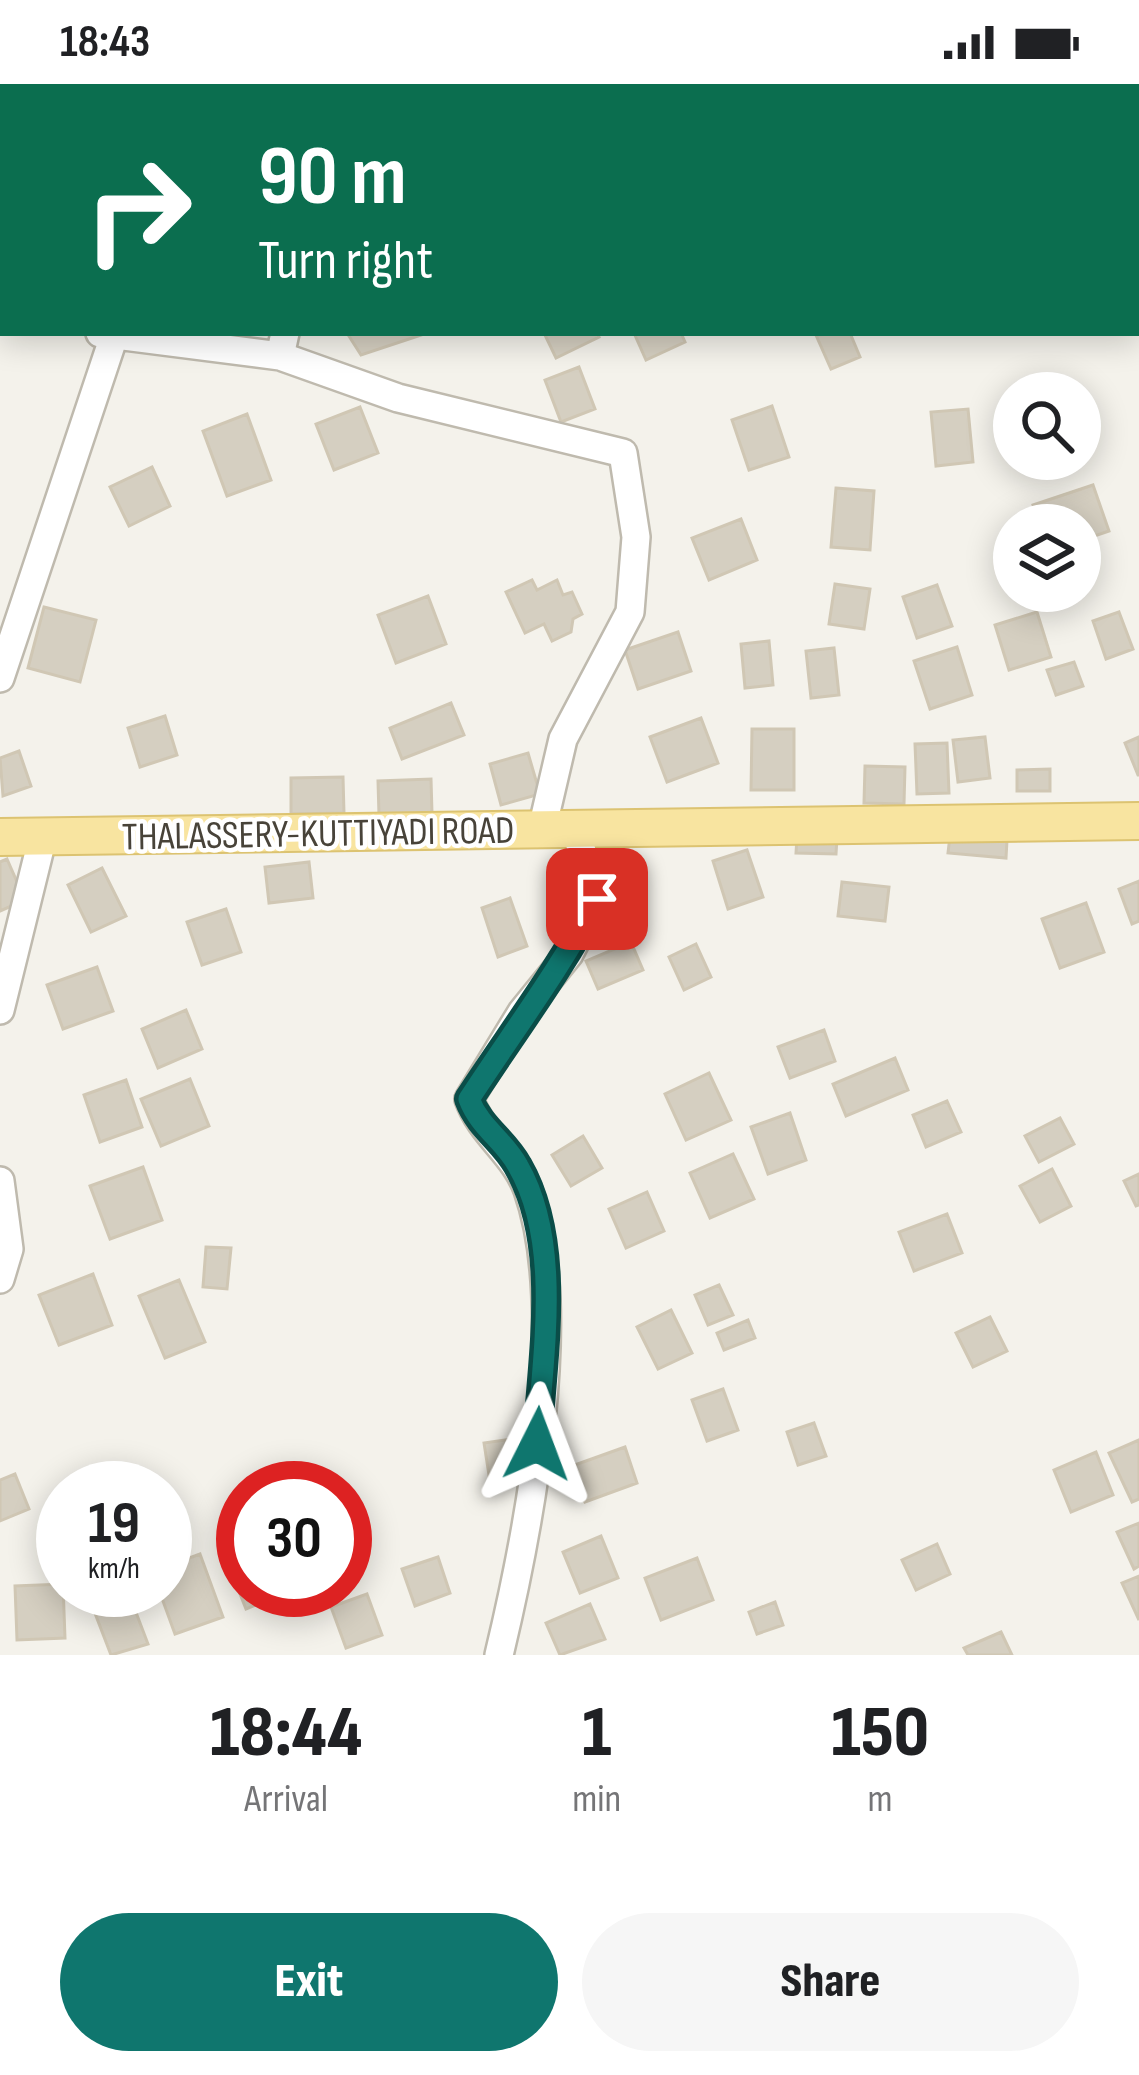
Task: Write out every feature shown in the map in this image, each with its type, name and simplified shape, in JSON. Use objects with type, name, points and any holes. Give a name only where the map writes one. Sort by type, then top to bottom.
[{"type":"main road","name":"THALASSERY-KUTTIYADI ROAD","points":[[0,837],[1139,821]]},
{"type":"street","points":[[0,678],[105,336]]},
{"type":"street","points":[[138,336],[282,345],[398,398],[623,453],[637,537],[630,612],[563,739],[558,829],[597,899],[568,954],[522,1012],[469,1099],[477,1121],[518,1163],[541,1247],[544,1330],[537,1444],[522,1561],[499,1655]]},
{"type":"street","points":[[0,1010],[43,836]]},
{"type":"street","points":[[0,1181],[9,1249],[0,1280]]},
{"type":"building","points":[[349,336],[418,336],[361,355]]},
{"type":"building","points":[[545,336],[598,336],[599,337],[556,358]]},
{"type":"building","points":[[635,336],[682,336],[685,342],[646,360]]},
{"type":"building","points":[[816,336],[851,336],[860,357],[831,369]]},
{"type":"building","points":[[579,367],[595,409],[561,422],[545,380]]},
{"type":"building","points":[[772,406],[789,457],[749,470],[732,420]]},
{"type":"building","points":[[360,407],[378,453],[334,470],[316,424]]},
{"type":"building","points":[[968,409],[973,462],[936,466],[931,412]]},
{"type":"building","points":[[247,414],[271,480],[227,496],[203,431]]},
{"type":"building","points":[[152,467],[170,506],[129,526],[110,487]]},
{"type":"building","points":[[1093,485],[1100,504],[1036,504]]},
{"type":"building","points":[[836,488],[874,491],[870,550],[831,547]]},
{"type":"building","points":[[1101,508],[1109,531],[1101,534]]},
{"type":"building","points":[[741,519],[757,560],[709,580],[692,538]]},
{"type":"building","points":[[532,580],[537,590],[557,580],[563,595],[572,592],[582,614],[573,619],[571,632],[552,641],[544,624],[525,633],[506,592]]},
{"type":"building","points":[[835,584],[870,589],[864,629],[829,624]]},
{"type":"building","points":[[937,585],[952,626],[917,638],[903,597]]},
{"type":"building","points":[[428,596],[446,644],[396,663],[378,615]]},
{"type":"building","points":[[44,607],[96,620],[80,682],[28,668]]},
{"type":"building","points":[[1037,612],[1051,657],[1009,670],[995,625]]},
{"type":"building","points":[[1119,612],[1133,649],[1106,659],[1093,621]]},
{"type":"building","points":[[678,632],[691,671],[638,689],[625,650]]},
{"type":"building","points":[[769,641],[773,685],[745,688],[741,644]]},
{"type":"building","points":[[957,647],[972,695],[930,709],[914,661]]},
{"type":"building","points":[[834,648],[839,695],[811,698],[806,651]]},
{"type":"building","points":[[1074,662],[1083,686],[1056,695],[1047,670]]},
{"type":"building","points":[[451,703],[464,735],[402,759],[390,728]]},
{"type":"building","points":[[165,716],[177,755],[140,767],[128,728]]},
{"type":"building","points":[[701,718],[718,763],[667,782],[650,737]]},
{"type":"building","points":[[752,729],[794,729],[794,790],[751,790]]},
{"type":"building","points":[[985,737],[990,778],[958,782],[953,740]]},
{"type":"building","points":[[1139,737],[1139,775],[1138,775],[1125,743]]},
{"type":"building","points":[[947,743],[949,793],[917,794],[915,744]]},
{"type":"building","points":[[19,751],[31,786],[3,796],[0,758]]},
{"type":"building","points":[[528,753],[540,794],[501,805],[490,764]]},
{"type":"building","points":[[865,766],[905,767],[904,804],[864,803]]},
{"type":"building","points":[[1050,769],[1050,791],[1017,791],[1017,770]]},
{"type":"building","points":[[343,777],[344,813],[291,814],[291,778]]},
{"type":"building","points":[[431,779],[432,813],[379,815],[378,781]]},
{"type":"building","points":[[950,836],[1007,840],[1006,858],[948,853]]},
{"type":"building","points":[[797,837],[837,838],[836,854],[796,853]]},
{"type":"building","points":[[747,850],[763,897],[728,909],[713,861]]},
{"type":"building","points":[[7,859],[25,900],[0,911],[0,862]]},
{"type":"building","points":[[309,862],[313,898],[269,903],[265,867]]},
{"type":"building","points":[[102,868],[126,916],[91,932],[68,885]]},
{"type":"building","points":[[1139,881],[1139,921],[1132,924],[1119,889]]},
{"type":"building","points":[[842,882],[889,887],[885,921],[838,916]]},
{"type":"building","points":[[510,898],[527,946],[498,957],[482,908]]},
{"type":"building","points":[[1086,903],[1104,952],[1060,968],[1042,919]]},
{"type":"building","points":[[226,909],[241,952],[202,965],[187,922]]},
{"type":"building","points":[[631,942],[643,970],[598,989],[586,961]]},
{"type":"building","points":[[696,944],[711,977],[684,990],[669,957]]},
{"type":"building","points":[[97,967],[113,1011],[63,1029],[47,985]]},
{"type":"building","points":[[186,1010],[202,1049],[158,1068],[142,1029]]},
{"type":"building","points":[[824,1030],[835,1061],[790,1078],[778,1047]]},
{"type":"building","points":[[895,1058],[908,1090],[846,1116],[833,1084]]},
{"type":"building","points":[[709,1073],[731,1120],[686,1140],[665,1094]]},
{"type":"building","points":[[190,1079],[209,1126],[161,1146],[141,1099]]},
{"type":"building","points":[[126,1080],[142,1127],[100,1142],[84,1095]]},
{"type":"building","points":[[947,1101],[961,1132],[926,1147],[913,1115]]},
{"type":"building","points":[[790,1113],[806,1160],[768,1174],[751,1127]]},
{"type":"building","points":[[1060,1118],[1074,1144],[1039,1162],[1025,1136]]},
{"type":"building","points":[[583,1136],[602,1168],[571,1186],[552,1155]]},
{"type":"building","points":[[733,1154],[754,1199],[710,1218],[690,1173]]},
{"type":"building","points":[[143,1167],[162,1220],[110,1239],[90,1186]]},
{"type":"building","points":[[1052,1169],[1071,1206],[1040,1222],[1020,1186]]},
{"type":"building","points":[[1139,1174],[1139,1205],[1136,1206],[1124,1181]]},
{"type":"building","points":[[647,1192],[664,1231],[626,1248],[609,1209]]},
{"type":"building","points":[[947,1214],[962,1253],[914,1271],[899,1232]]},
{"type":"building","points":[[206,1247],[231,1248],[227,1289],[203,1287]]},
{"type":"building","points":[[93,1274],[112,1325],[59,1345],[39,1295]]},
{"type":"building","points":[[179,1280],[205,1342],[165,1358],[139,1296]]},
{"type":"building","points":[[719,1285],[733,1315],[708,1325],[695,1295]]},
{"type":"building","points":[[671,1310],[692,1353],[658,1369],[637,1327]]},
{"type":"building","points":[[990,1317],[1007,1351],[973,1367],[956,1333]]},
{"type":"building","points":[[748,1320],[755,1338],[724,1350],[717,1333]]},
{"type":"building","points":[[723,1389],[738,1430],[707,1441],[692,1400]]},
{"type":"building","points":[[814,1423],[826,1456],[798,1465],[787,1432]]},
{"type":"building","points":[[512,1439],[520,1483],[491,1488],[484,1443]]},
{"type":"building","points":[[1139,1440],[1139,1499],[1132,1502],[1109,1453]]},
{"type":"building","points":[[625,1447],[637,1483],[585,1502],[572,1466]]},
{"type":"building","points":[[1096,1452],[1113,1495],[1071,1512],[1054,1470]]},
{"type":"building","points":[[15,1474],[29,1509],[0,1521],[0,1480]]},
{"type":"building","points":[[1139,1523],[1139,1566],[1134,1569],[1117,1532]]},
{"type":"building","points":[[601,1536],[618,1578],[580,1593],[563,1552]]},
{"type":"building","points":[[937,1544],[950,1574],[916,1590],[902,1560]]},
{"type":"building","points":[[200,1554],[216,1598],[216,1617],[223,1617],[175,1634],[169,1617],[192,1617],[192,1557]]},
{"type":"building","points":[[438,1557],[450,1593],[415,1606],[402,1569]]},
{"type":"building","points":[[697,1558],[713,1600],[661,1620],[645,1578]]},
{"type":"building","points":[[1139,1576],[1139,1620],[1122,1583]]},
{"type":"building","points":[[36,1585],[36,1617],[64,1617],[65,1638],[17,1640],[15,1586]]},
{"type":"building","points":[[775,1602],[783,1625],[757,1634],[749,1612]]},
{"type":"building","points":[[590,1604],[605,1639],[560,1655],[546,1623]]},
{"type":"building","points":[[372,1608],[382,1635],[346,1648],[335,1617],[372,1617]]},
{"type":"building","points":[[96,1617],[138,1617],[148,1644],[111,1655]]},
{"type":"building","points":[[1001,1632],[1012,1655],[968,1655],[964,1648]]},
{"type":"route","points":[[537,1444],[544,1330],[541,1247],[518,1163],[477,1121],[469,1099],[522,1012],[568,954],[597,899]]}]
